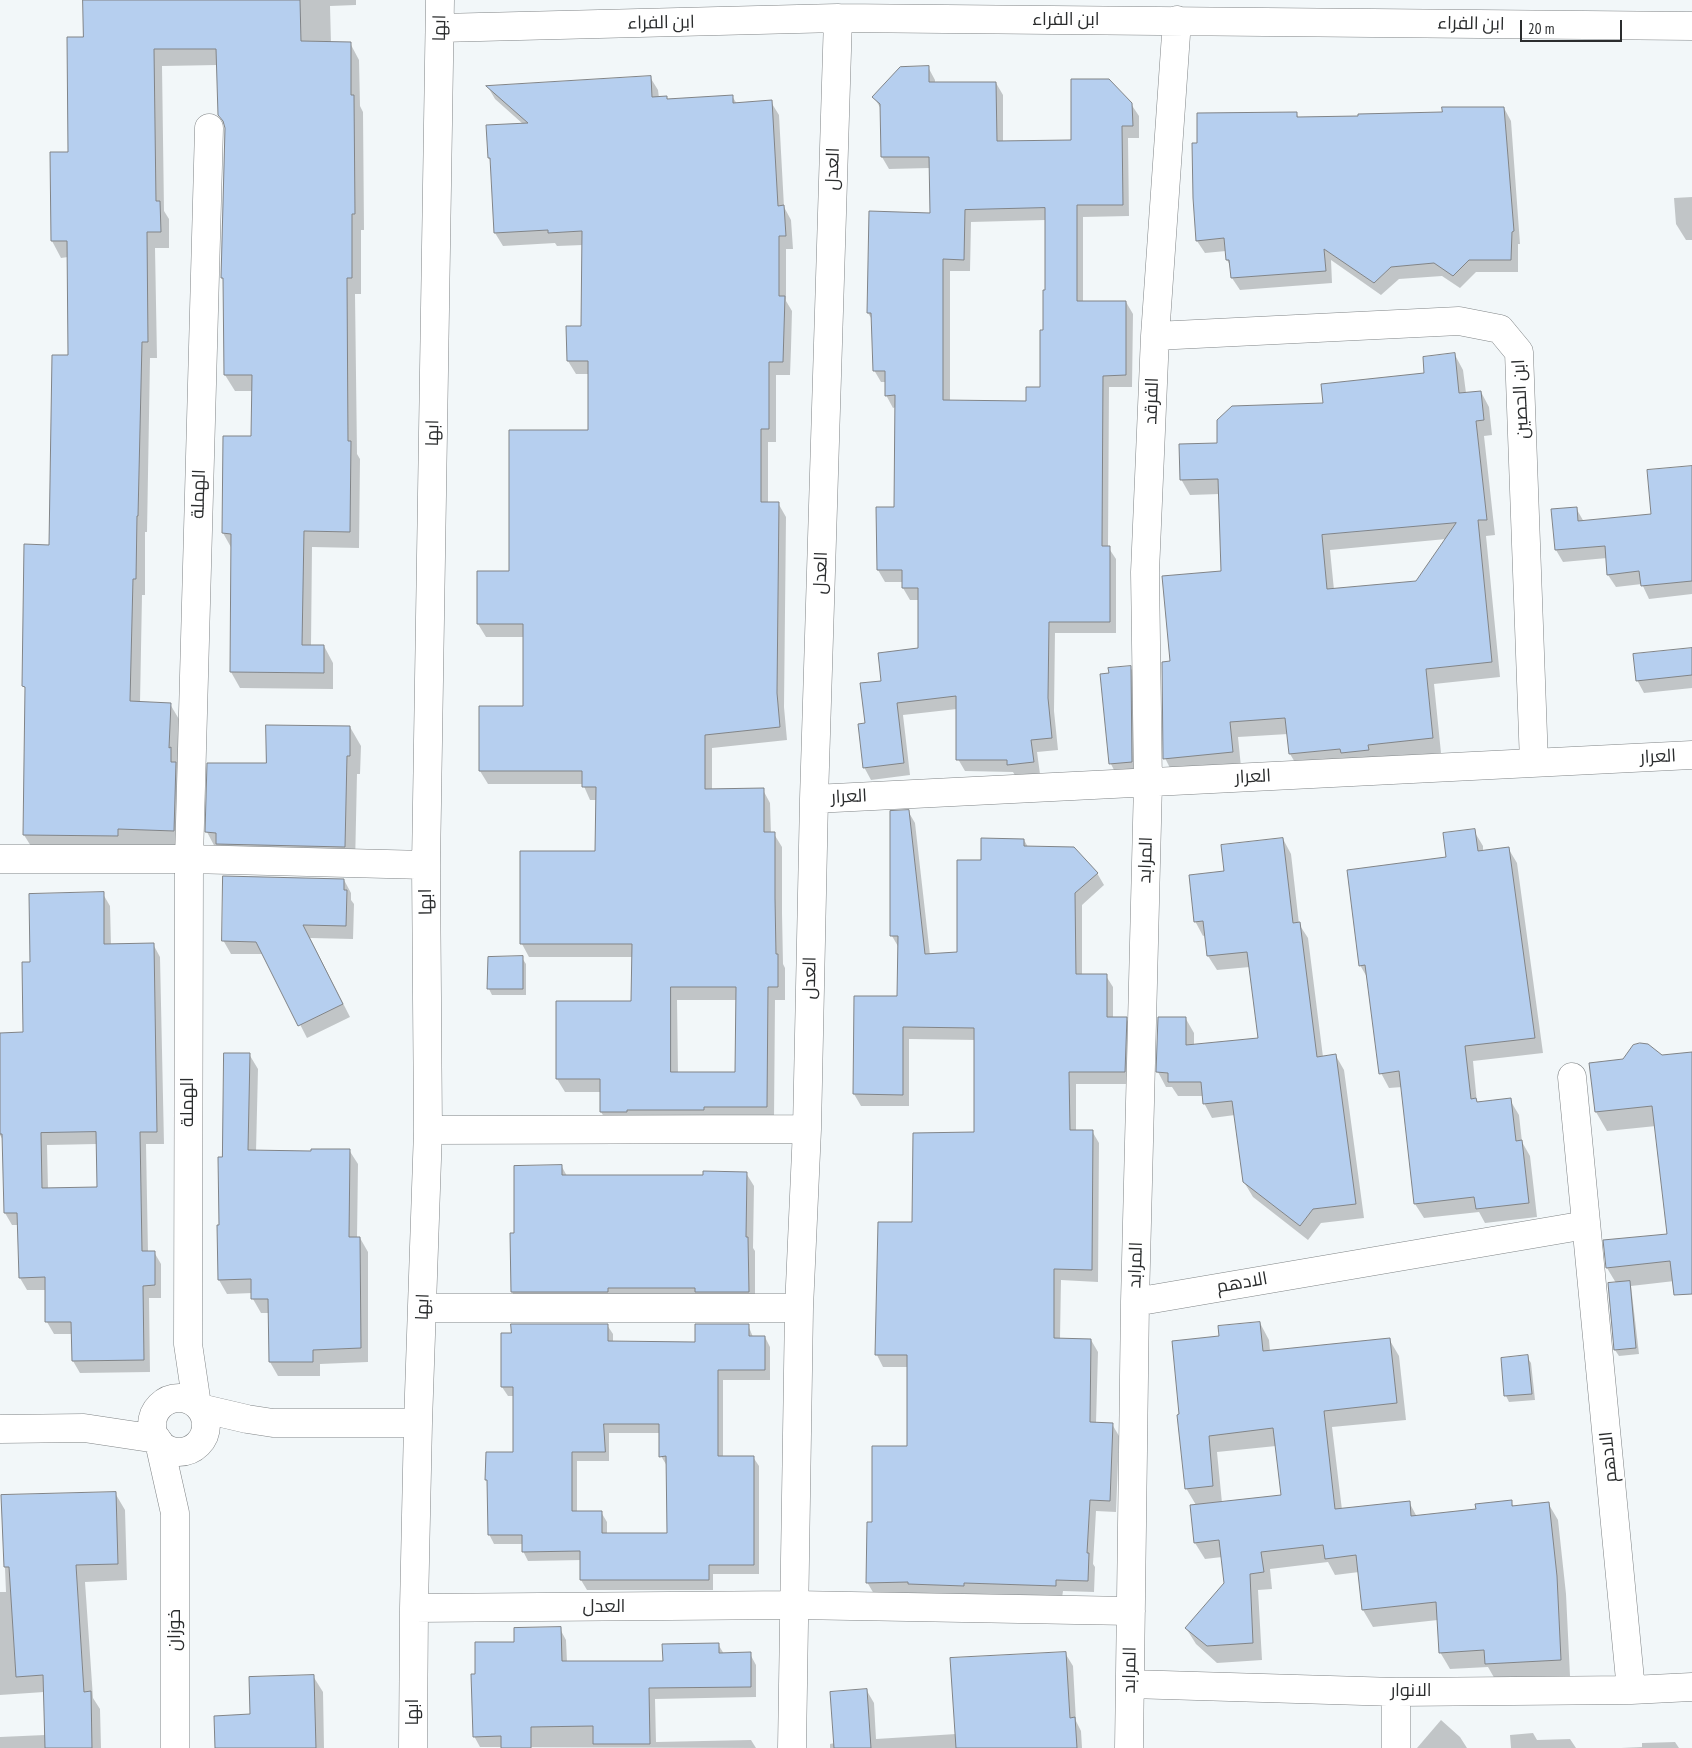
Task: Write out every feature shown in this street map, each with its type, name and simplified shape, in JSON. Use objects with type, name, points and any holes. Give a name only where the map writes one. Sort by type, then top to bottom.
[{"type":"street","name":"ابها","points":[[413,1748],[418,1423],[428,1130],[426,865],[440,0]]},
{"type":"street","name":"ابن الفراء","points":[[440,28],[838,18],[1692,26]]},
{"type":"street","name":"العدل","points":[[792,1748],[799,1308],[807,1129],[814,799],[838,18]]},
{"type":"street","name":"الفرقد","points":[[1148,783],[1145,572],[1155,336],[1178,20]]},
{"type":"street","name":"الهملة","points":[[199,1406],[188,1344],[189,859],[209,128]]},
{"type":"street","name":"ابن الحصين","points":[[1155,336],[1459,321],[1500,329],[1519,352],[1534,763]]},
{"type":"street","name":"العرار","points":[[814,799],[1692,755]]},
{"type":"street","name":"المرابد","points":[[1129,1748],[1135,1302],[1148,783]]},
{"type":"street","points":[[0,859],[189,859]]},
{"type":"street","name":"ابها","points":[[189,859],[426,865]]},
{"type":"street","name":"الادهم","points":[[1572,1076],[1631,1690]]},
{"type":"street","points":[[428,1130],[807,1129]]},
{"type":"street","name":"الادهم","points":[[1135,1302],[1586,1225]]},
{"type":"street","points":[[423,1308],[799,1308]]},
{"type":"street","name":"الهملة","points":[[163,1404],[183,1364],[188,1344]]},
{"type":"street","points":[[84,1428],[183,1398],[199,1406],[247,1419],[273,1423],[418,1423]]},
{"type":"street","points":[[163,1404],[154,1415],[153,1431],[158,1441],[167,1449],[176,1452],[186,1451],[223,1435],[273,1423]]},
{"type":"street","points":[[197,1445],[204,1435],[207,1426],[205,1416],[199,1406]]},
{"type":"street","points":[[0,1429],[84,1428],[158,1441]]},
{"type":"street","name":"خوزان","points":[[158,1441],[175,1513],[175,1748]]},
{"type":"street","name":"خوزان","points":[[175,1513],[187,1468],[197,1445]]},
{"type":"street","name":"العدل","points":[[414,1608],[795,1605]]},
{"type":"street","points":[[795,1605],[1131,1611]]},
{"type":"street","name":"الانوار","points":[[1130,1684],[1396,1692],[1631,1690],[1692,1687]]},
{"type":"street","points":[[1396,1692],[1396,1748]]},
{"type":"building","points":[[83,0],[300,0],[301,41],[351,42],[351,95],[354,95],[355,214],[352,214],[352,278],[347,278],[348,441],[351,441],[350,532],[304,531],[302,645],[324,645],[324,673],[230,672],[231,534],[222,533],[223,436],[251,436],[252,375],[224,375],[223,278],[221,278],[225,128],[223,121],[218,115],[216,49],[154,49],[156,201],[160,201],[161,232],[147,232],[148,342],[142,342],[136,579],[133,579],[130,701],[171,703],[169,748],[171,747],[171,762],[176,762],[174,831],[118,829],[118,836],[23,835],[25,687],[22,686],[24,544],[49,545],[52,355],[68,355],[67,241],[51,241],[50,152],[68,152],[67,37],[83,37]]},
{"type":"building","points":[[929,66],[929,82],[996,82],[997,141],[1071,140],[1071,79],[1109,79],[1132,103],[1133,126],[1122,126],[1123,205],[1077,205],[1077,301],[1126,301],[1126,375],[1103,376],[1102,546],[1110,546],[1110,622],[1049,622],[1048,698],[1052,738],[1031,740],[1034,762],[1007,765],[1007,760],[956,760],[956,696],[897,703],[904,763],[863,768],[858,724],[865,723],[860,683],[881,681],[878,653],[918,648],[918,588],[902,588],[902,570],[877,570],[876,507],[894,507],[895,395],[885,396],[885,371],[873,371],[871,313],[867,313],[869,211],[930,213],[929,157],[881,157],[880,104],[872,97],[900,67]],"holes":[[[1045,208],[1045,290],[1043,290],[1043,330],[1040,330],[1040,387],[1026,387],[1026,401],[943,400],[943,259],[964,260],[965,210]]]},
{"type":"building","points":[[651,76],[652,97],[667,96],[667,99],[733,95],[733,103],[772,100],[778,206],[784,205],[786,236],[779,236],[779,296],[785,296],[783,362],[769,362],[769,429],[761,429],[761,502],[779,502],[777,693],[780,727],[705,735],[705,789],[764,788],[764,832],[775,832],[778,987],[768,987],[767,1107],[704,1107],[704,1110],[600,1112],[600,1079],[556,1079],[556,1001],[631,1001],[632,944],[520,944],[520,851],[595,851],[596,787],[582,787],[582,771],[479,771],[479,706],[523,706],[523,624],[477,624],[477,571],[509,571],[509,430],[588,430],[588,361],[567,361],[566,326],[581,326],[582,231],[548,233],[548,230],[494,233],[490,158],[488,158],[486,125],[528,123],[486,86]],"holes":[[[671,987],[736,987],[735,1072],[671,1072]]]},
{"type":"building","points":[[1442,107],[1504,107],[1514,231],[1512,232],[1511,260],[1469,260],[1453,276],[1434,263],[1391,267],[1374,283],[1324,249],[1326,271],[1231,278],[1229,260],[1226,260],[1224,238],[1196,241],[1192,143],[1197,143],[1197,113],[1297,112],[1297,117],[1358,116],[1358,114],[1442,112]]},
{"type":"building","points":[[1455,353],[1459,393],[1481,391],[1484,420],[1476,421],[1487,520],[1478,520],[1492,662],[1426,669],[1433,738],[1368,745],[1369,750],[1341,753],[1340,749],[1289,754],[1285,718],[1230,722],[1233,752],[1163,759],[1162,662],[1170,661],[1162,576],[1221,571],[1218,479],[1180,480],[1179,444],[1217,443],[1217,420],[1232,406],[1323,403],[1321,384],[1424,373],[1423,357]],"holes":[[[1456,523],[1416,581],[1327,589],[1322,535]]]},
{"type":"building","points":[[1692,466],[1692,581],[1641,586],[1639,571],[1607,575],[1605,546],[1555,550],[1551,509],[1577,507],[1578,521],[1651,514],[1647,470]]},
{"type":"building","points":[[1692,648],[1692,675],[1636,681],[1633,654]]},
{"type":"building","points":[[1131,666],[1132,762],[1109,764],[1100,674],[1109,673],[1108,668]]},
{"type":"building","points":[[266,725],[350,726],[350,756],[347,756],[345,847],[216,844],[216,833],[205,832],[207,763],[266,763]]},
{"type":"building","points":[[909,810],[925,954],[957,952],[957,860],[981,860],[981,838],[1024,839],[1024,846],[1074,847],[1098,873],[1075,893],[1076,974],[1107,974],[1107,1017],[1127,1017],[1125,1072],[1069,1072],[1070,1130],[1093,1130],[1092,1270],[1054,1269],[1054,1338],[1091,1339],[1090,1422],[1113,1423],[1110,1501],[1090,1500],[1087,1553],[1089,1553],[1088,1581],[1056,1580],[1056,1586],[964,1583],[964,1586],[908,1584],[908,1582],[866,1583],[867,1522],[872,1522],[872,1446],[907,1446],[907,1355],[875,1355],[878,1222],[912,1222],[913,1133],[974,1132],[974,1028],[903,1027],[903,1095],[853,1094],[854,996],[897,996],[898,936],[890,936],[890,811]]},
{"type":"building","points":[[1475,829],[1478,851],[1509,847],[1535,1038],[1465,1046],[1471,1099],[1476,1098],[1477,1102],[1511,1098],[1516,1141],[1522,1140],[1529,1203],[1476,1209],[1474,1197],[1414,1204],[1399,1071],[1379,1074],[1365,965],[1359,966],[1347,870],[1446,857],[1443,833]]},
{"type":"building","points":[[1283,838],[1293,923],[1300,922],[1317,1057],[1336,1054],[1356,1204],[1313,1209],[1300,1226],[1243,1182],[1232,1101],[1203,1104],[1201,1082],[1168,1082],[1168,1073],[1156,1072],[1158,1017],[1186,1017],[1186,1045],[1258,1038],[1247,952],[1207,956],[1203,921],[1194,922],[1189,875],[1224,871],[1221,845]]},
{"type":"building","points":[[223,876],[344,879],[344,890],[347,890],[346,926],[303,925],[343,1004],[298,1026],[256,942],[222,941]]},
{"type":"building","points":[[104,892],[104,944],[154,943],[157,1132],[140,1132],[142,1251],[155,1251],[155,1285],[143,1286],[144,1360],[72,1361],[71,1322],[45,1322],[45,1277],[19,1278],[17,1213],[4,1213],[2,1134],[0,1134],[0,1033],[23,1032],[22,962],[30,962],[29,894]],"holes":[[[96,1132],[97,1187],[42,1188],[41,1133]]]},
{"type":"building","points":[[523,956],[523,989],[487,989],[488,957]]},
{"type":"building","points":[[1640,1043],[1648,1044],[1662,1055],[1692,1052],[1692,1294],[1674,1295],[1670,1261],[1606,1268],[1603,1240],[1667,1234],[1652,1106],[1595,1112],[1589,1063],[1623,1059],[1633,1045]]},
{"type":"building","points":[[224,1053],[250,1053],[248,1150],[311,1151],[311,1149],[350,1149],[349,1237],[360,1237],[361,1348],[313,1350],[313,1362],[269,1362],[268,1299],[251,1299],[251,1279],[218,1280],[218,1157],[222,1157]]},
{"type":"building","points":[[562,1165],[562,1175],[703,1175],[703,1171],[747,1172],[746,1237],[748,1237],[749,1292],[695,1292],[695,1288],[608,1288],[608,1292],[511,1292],[510,1233],[514,1233],[514,1166]]},
{"type":"building","points":[[1630,1281],[1636,1348],[1614,1350],[1608,1283]]},
{"type":"building","points":[[1260,1322],[1263,1351],[1390,1338],[1397,1403],[1324,1411],[1335,1509],[1410,1501],[1411,1516],[1476,1509],[1475,1504],[1512,1500],[1512,1506],[1549,1502],[1557,1576],[1561,1660],[1485,1664],[1484,1650],[1439,1653],[1436,1602],[1362,1610],[1356,1555],[1325,1559],[1323,1545],[1261,1552],[1264,1572],[1250,1574],[1253,1643],[1207,1646],[1185,1628],[1224,1583],[1219,1540],[1194,1543],[1190,1505],[1281,1495],[1273,1428],[1209,1436],[1213,1486],[1185,1489],[1172,1341],[1219,1336],[1218,1326]]},
{"type":"building","points":[[511,1324],[608,1324],[608,1341],[695,1342],[695,1324],[749,1324],[749,1336],[765,1336],[765,1370],[718,1370],[718,1456],[754,1456],[754,1565],[709,1565],[709,1580],[580,1580],[580,1551],[522,1552],[522,1535],[488,1535],[487,1480],[485,1480],[486,1452],[513,1452],[513,1387],[501,1387],[501,1333],[511,1333]],"holes":[[[604,1424],[659,1424],[659,1457],[666,1456],[667,1533],[602,1533],[602,1511],[572,1511],[572,1452],[605,1452]]]},
{"type":"building","points":[[1528,1355],[1532,1394],[1504,1396],[1501,1358]]},
{"type":"building","points":[[116,1492],[118,1564],[76,1565],[84,1692],[91,1691],[92,1748],[45,1748],[43,1675],[16,1677],[9,1567],[4,1567],[1,1495]]},
{"type":"building","points":[[561,1627],[562,1661],[663,1661],[662,1644],[719,1643],[719,1653],[751,1652],[751,1687],[649,1688],[650,1744],[593,1744],[593,1726],[531,1727],[531,1748],[501,1748],[501,1736],[473,1737],[471,1674],[475,1674],[475,1642],[514,1642],[514,1628]]},
{"type":"building","points":[[1066,1652],[1070,1718],[1075,1717],[1077,1748],[956,1748],[950,1658]]},
{"type":"building","points":[[314,1675],[316,1748],[215,1748],[214,1716],[250,1714],[249,1677]]},
{"type":"building","points":[[867,1689],[871,1748],[834,1748],[830,1692]]}]
